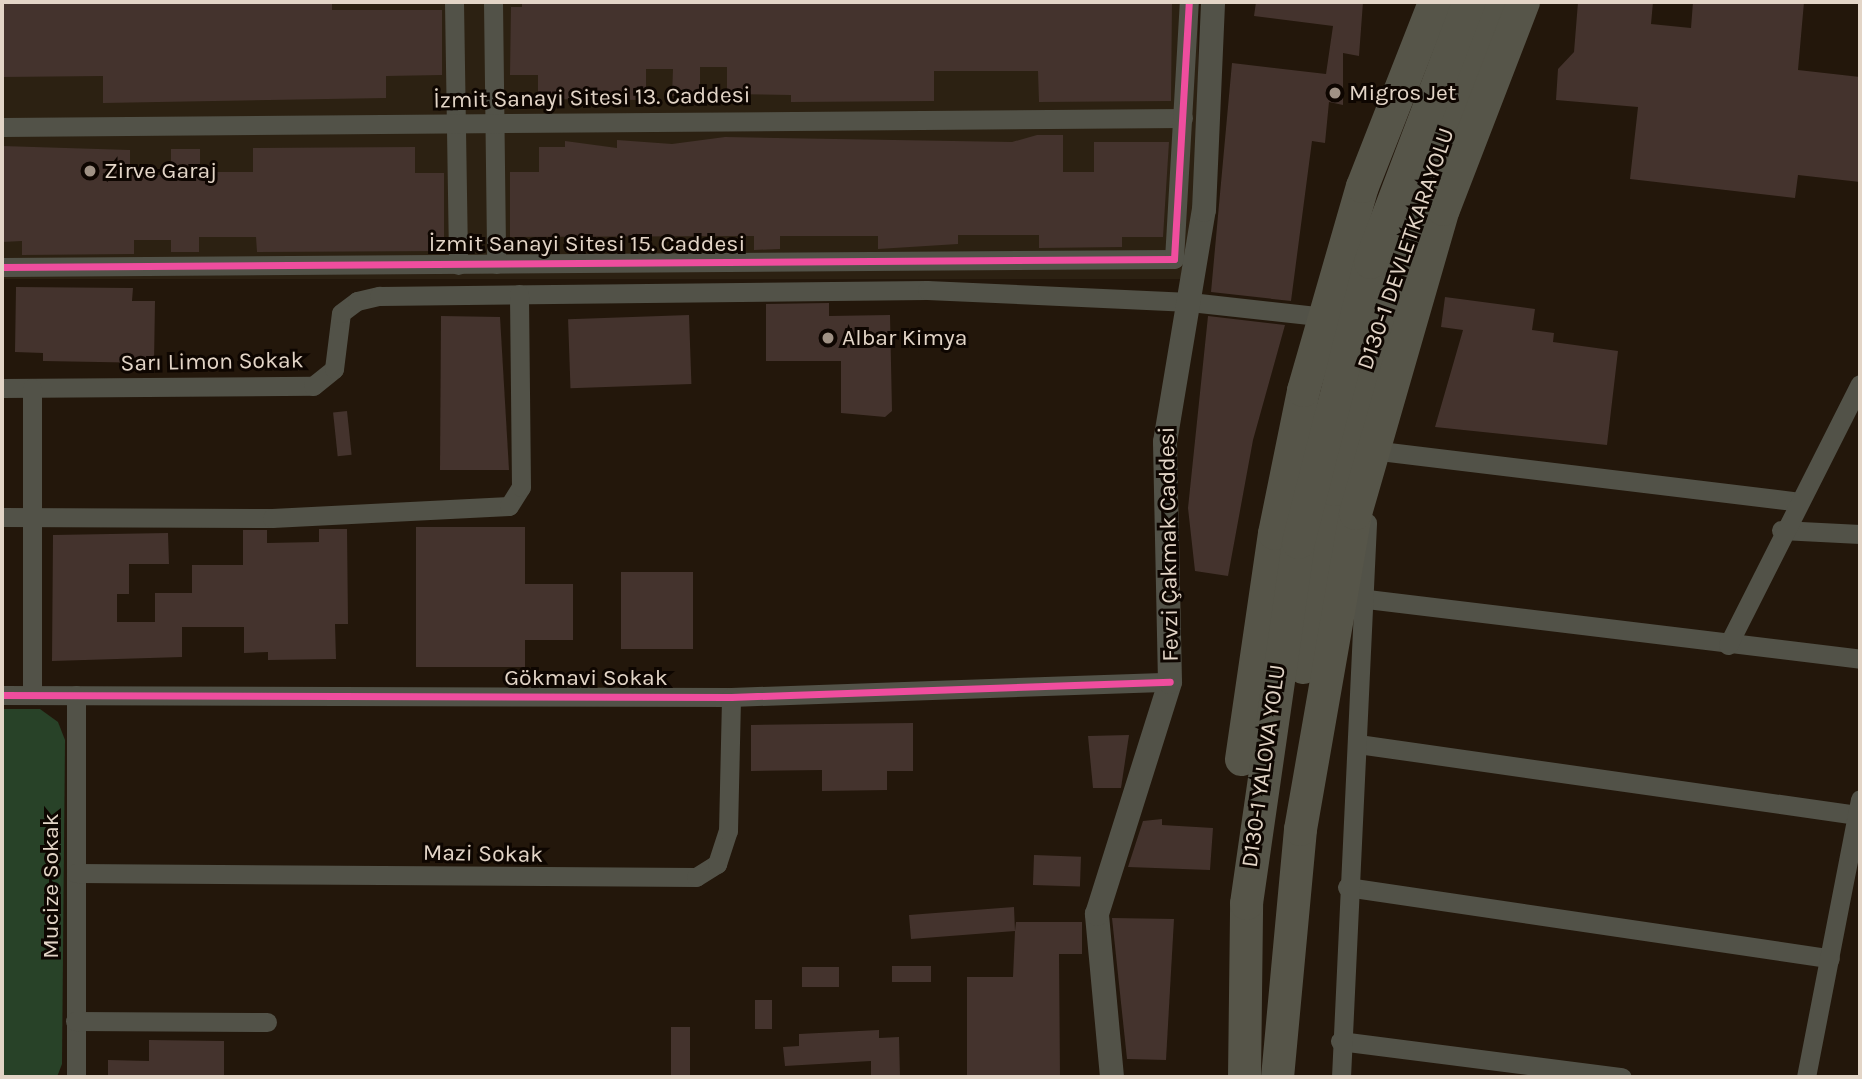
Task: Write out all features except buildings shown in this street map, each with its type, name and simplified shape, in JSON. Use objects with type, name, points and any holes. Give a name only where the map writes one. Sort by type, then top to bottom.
[{"type":"highway","points":[[1243,1023],[1228,915],[1240,763],[1276,520],[1325,317],[1362,186],[1434,2]]},
{"type":"highway","name":"D130-1 DEVLETKARAYOLU","points":[[1329,459],[1370,262],[1468,2]]},
{"type":"highway","name":"D130-1 DEVLETKARAYOLU","points":[[1329,459],[1395,267],[1497,2]]},
{"type":"highway","points":[[1277,1077],[1291,906],[1325,663],[1354,513],[1443,209],[1523,2]]},
{"type":"highway","points":[[1271,1077],[1277,853],[1329,459]]},
{"type":"highway","name":"D130-1 YALOVA YOLU","points":[[1244,1077],[1246,903],[1263,761],[1329,459]]},
{"type":"street","points":[[454,2],[458,265]]},
{"type":"street","points":[[493,2],[496,264]]},
{"type":"street","points":[[1184,118],[1189,2]]},
{"type":"street","name":"Fevzi Çakmak Caddesi","points":[[1112,1077],[1097,914],[1170,682],[1165,442],[1204,211],[1213,2]]},
{"type":"street","name":"İzmit Sanayi Sitesi 13. Caddesi","points":[[2,127],[1184,118]]},
{"type":"street","name":"İzmit Sanayi Sitesi 15. Caddesi","points":[[2,267],[1174,259],[1184,118]]},
{"type":"street","name":"Sarı Limon Sokak","points":[[2,388],[313,386],[330,378],[338,320],[357,301],[519,294],[927,290],[1189,302],[1325,317]]},
{"type":"street","points":[[2,517],[272,518],[509,506],[521,487],[519,294]]},
{"type":"street","points":[[1340,1077],[1347,887],[1367,599],[1367,524],[1398,363]]},
{"type":"street","points":[[1728,645],[1781,530],[1860,384]]},
{"type":"street","points":[[32,388],[32,695]]},
{"type":"street","points":[[1380,451],[1797,501]]},
{"type":"street","points":[[1781,530],[1860,534]]},
{"type":"street","points":[[1367,599],[1860,659]]},
{"type":"street","name":"Gökmavi Sokak","points":[[2,695],[731,698],[1170,682]]},
{"type":"street","name":"Mucize Sokak","points":[[76,695],[76,1077]]},
{"type":"street","name":"Mazi Sokak","points":[[76,873],[696,877],[717,864],[728,831],[731,698]]},
{"type":"street","points":[[1357,744],[1859,807],[1806,1077]]},
{"type":"street","points":[[1347,887],[1830,958]]},
{"type":"street","points":[[75,1021],[267,1022]]},
{"type":"street","points":[[1340,1041],[1622,1077]]},
{"type":"shaded area","points":[[2,2],[1198,2],[1198,279],[2,279]]},
{"type":"green space","points":[[2,709],[40,709],[58,722],[65,740],[62,1064],[57,1077],[2,1077]]},
{"type":"cycle path","points":[[2,267],[1174,259],[1189,2]]},
{"type":"cycle path","points":[[2,695],[731,697],[1170,682]]},
{"type":"place","name":"Migros Jet","points":[[1335,93]]},
{"type":"place","name":"Zirve Garaj","points":[[90,171]]},
{"type":"place","name":"Albar Kimya","points":[[828,338]]}]
